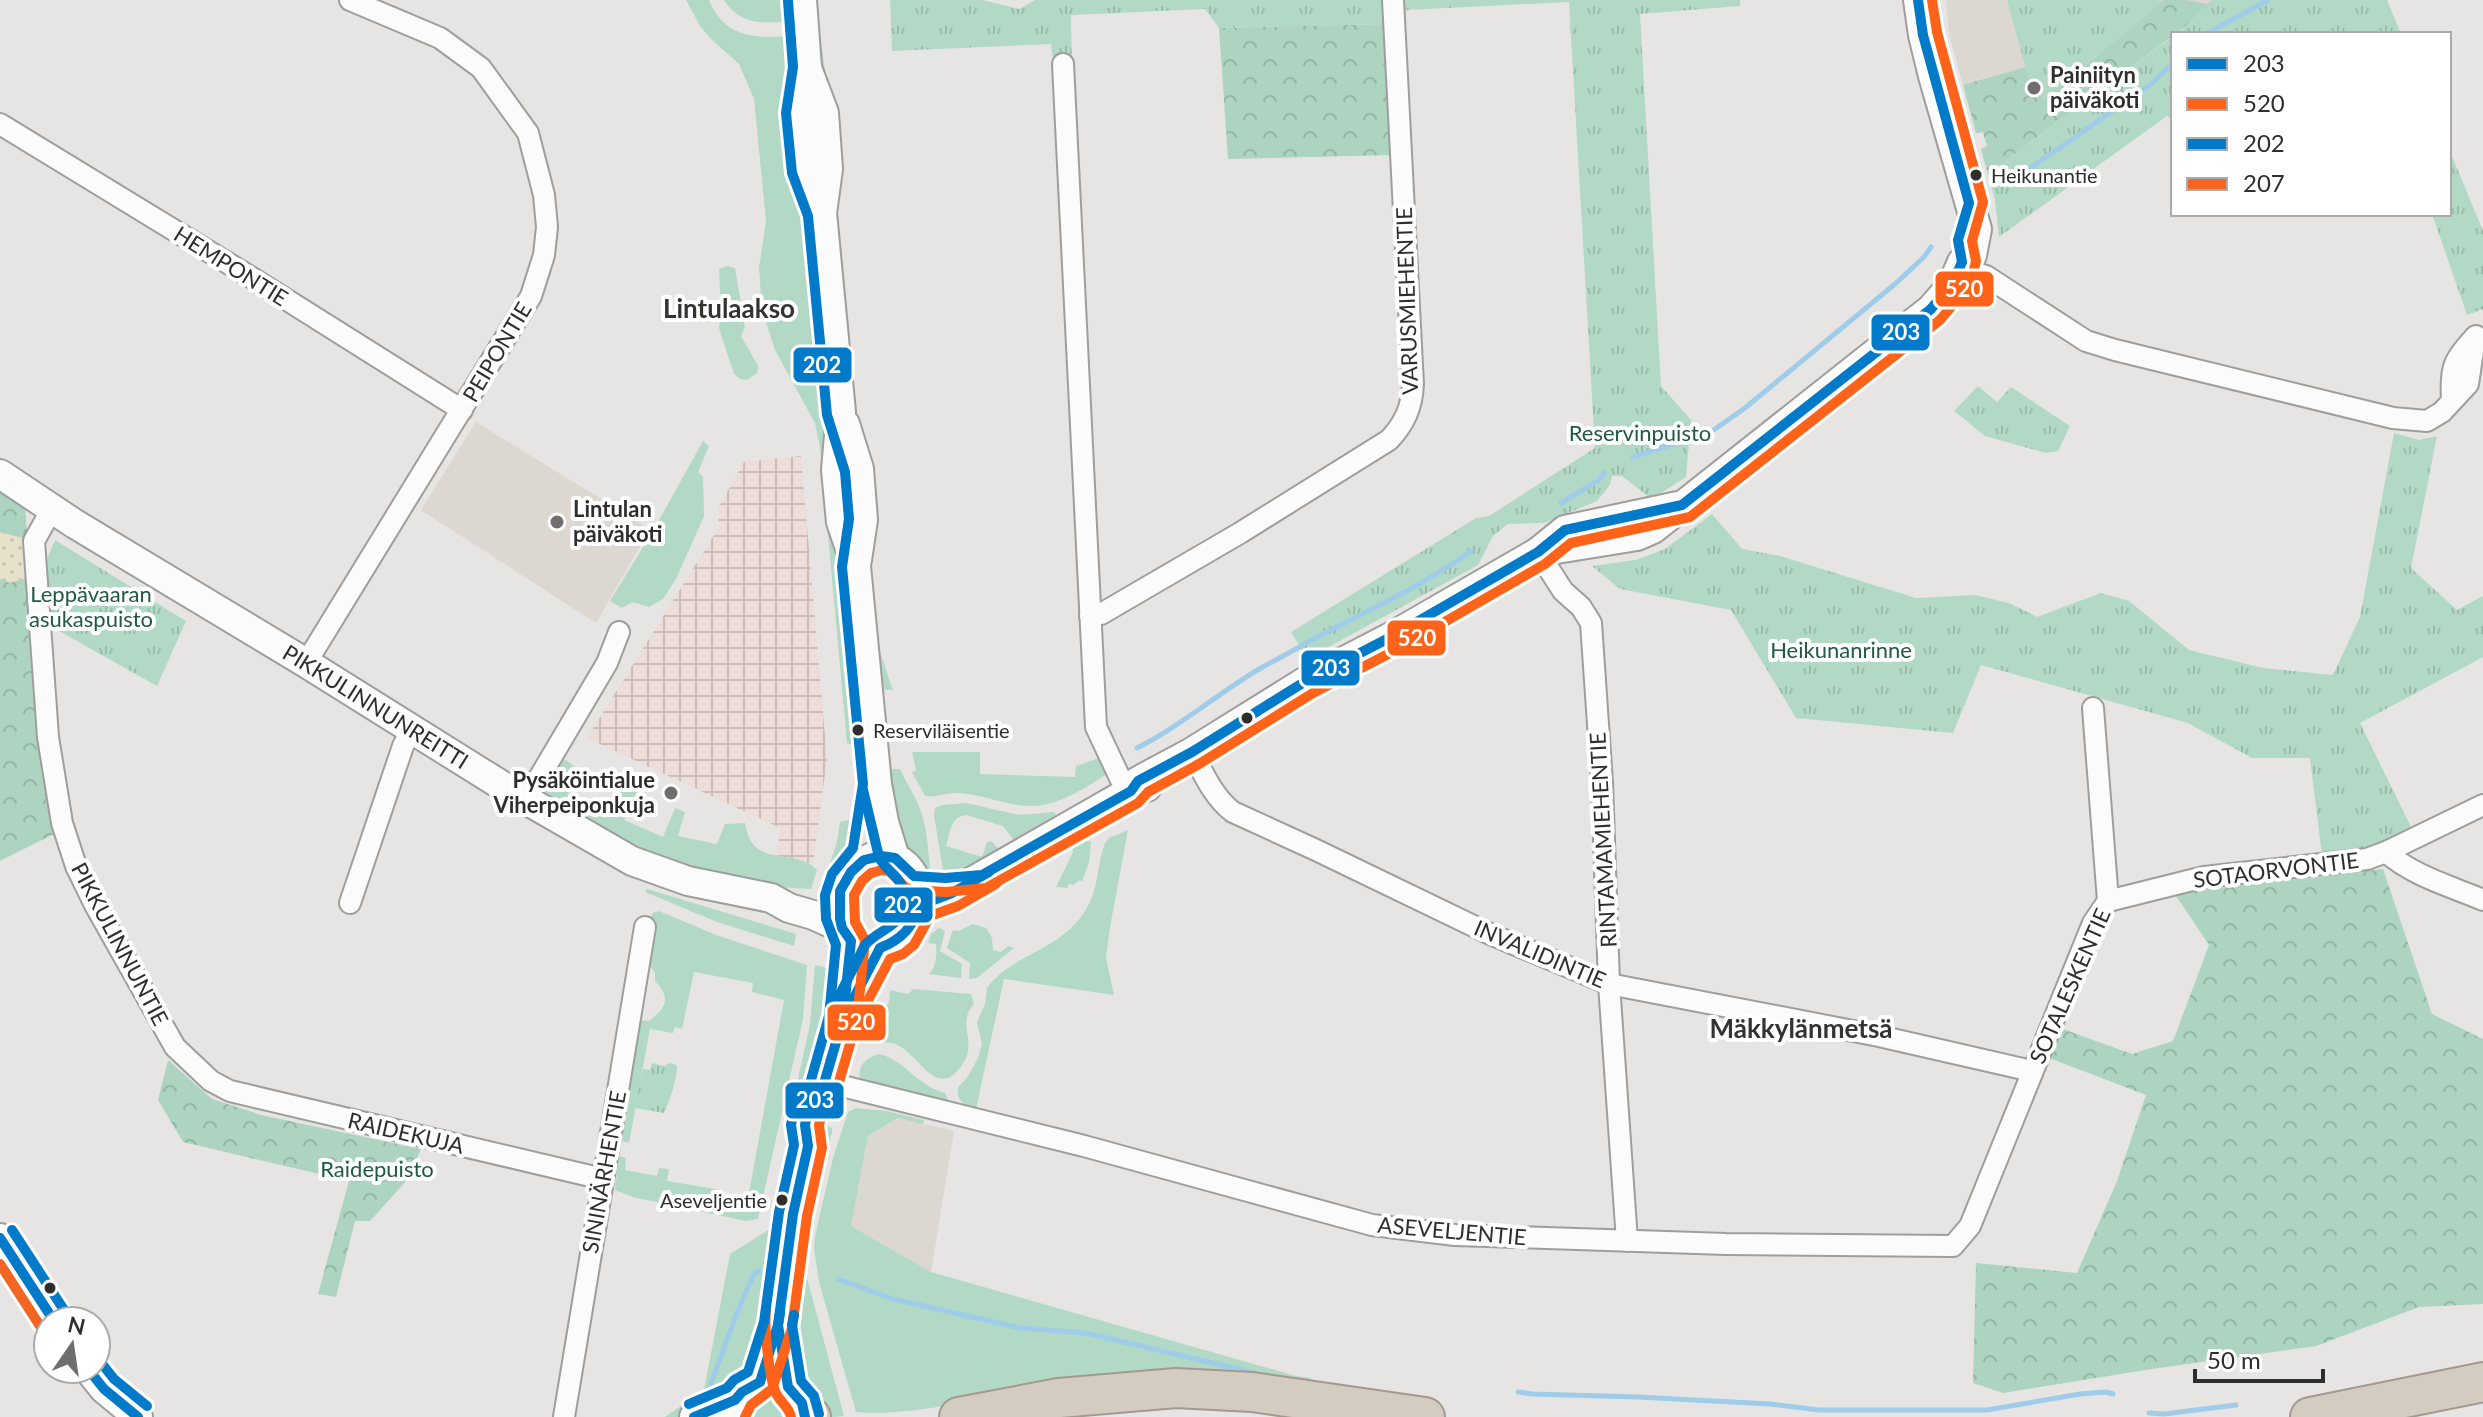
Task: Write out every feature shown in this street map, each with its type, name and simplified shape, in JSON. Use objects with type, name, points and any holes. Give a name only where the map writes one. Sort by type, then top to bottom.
[{"type":"highway","points":[[2310,1417],[2483,1382]]},
{"type":"highway","points":[[959,1417],[1059,1398],[1134,1391],[1213,1389],[1305,1398],[1425,1417]]},
{"type":"street","name":"PEIPONTIE","points":[[306,663],[531,296],[544,255],[547,227],[544,195],[528,133],[481,68],[440,38],[350,0]]},
{"type":"street","points":[[802,0],[807,68],[800,112],[806,170],[822,213],[841,412],[836,470],[841,522],[856,566],[877,784],[884,822],[904,867],[918,889],[916,916],[896,942],[880,948],[864,947],[847,935]]},
{"type":"street","name":"VARUSMIEHENTIE","points":[[1090,616],[1101,614],[1240,533],[1389,440],[1404,422],[1412,399],[1413,384],[1393,0]]},
{"type":"street","points":[[918,906],[952,893],[1129,792],[1142,790],[1194,756],[1328,685],[1389,638],[1538,552],[1565,530],[1682,505],[1931,309],[1952,285],[1961,265],[1972,255],[1977,229],[1923,35],[1918,0]]},
{"type":"street","points":[[1063,64],[1096,727],[1129,792]]},
{"type":"street","name":"HEMPONTIE","points":[[0,124],[462,410]]},
{"type":"street","points":[[1961,265],[1986,276],[2086,341],[2393,418],[2427,421],[2442,412],[2452,400],[2451,381],[2457,357],[2479,334]]},
{"type":"street","name":"PIKKULINNUNREITTI","points":[[0,474],[526,800],[632,861],[688,881],[771,898],[789,908],[813,915],[847,935]]},
{"type":"street","name":"PIKKULINNUNTIE","points":[[52,509],[34,541],[48,737],[62,823],[76,866],[89,892],[175,1047],[211,1081]]},
{"type":"street","name":"RINTAMAMIEHENTIE","points":[[1538,552],[1563,591],[1581,607],[1591,623],[1602,782],[1609,984],[1627,1241]]},
{"type":"street","points":[[526,800],[607,663],[619,632]]},
{"type":"street","name":"SOTALESKENTIE","points":[[1953,1246],[1970,1226],[2093,923],[2108,901],[2093,708]]},
{"type":"street","points":[[350,903],[403,746],[412,729]]},
{"type":"street","name":"INVALIDINTIE","points":[[1194,756],[1207,781],[1233,812],[1490,934],[1609,984],[1879,1036],[2032,1071]]},
{"type":"street","points":[[760,1382],[778,1325],[793,1214],[808,1146],[805,1125],[809,1106],[824,1088],[843,1018],[847,935],[839,909],[840,891],[867,852],[877,784]]},
{"type":"street","name":"SOTAORVONTIE","points":[[2108,901],[2204,877],[2367,859],[2483,805]]},
{"type":"street","points":[[2386,852],[2417,873],[2483,900]]},
{"type":"street","points":[[864,860],[881,856],[904,867],[945,878],[982,875]]},
{"type":"street","name":"PIKKULINNUNREITTI","points":[[771,898],[790,893],[817,895],[840,891]]},
{"type":"street","name":"SININÄRHENTIE","points":[[564,1417],[645,927]]},
{"type":"street","points":[[843,1018],[880,948]]},
{"type":"street","name":"RAIDEKUJA","points":[[211,1081],[230,1091],[603,1179]]},
{"type":"street","name":"ASEVELJENTIE","points":[[824,1088],[1084,1146],[1372,1225],[1455,1235],[1953,1246]]},
{"type":"street","points":[[0,1238],[44,1305]]},
{"type":"street","points":[[778,1325],[802,1409]]},
{"type":"street","points":[[694,1417],[733,1409],[742,1392],[760,1382],[779,1383],[802,1409]]},
{"type":"street","points":[[101,1385],[131,1415]]},
{"type":"shaded area","name":"Painiityn päiväkoti","points":[[1946,0],[2212,0],[2191,22],[2178,32],[2171,32],[2171,37],[1988,174],[1981,149],[1987,146],[1983,132],[1976,133],[1949,34]]},
{"type":"shaded area","points":[[476,422],[650,529],[596,623],[421,510]]},
{"type":"shaded area","points":[[801,456],[827,759],[813,864],[777,858],[780,828],[587,738],[719,527],[718,508],[744,462]]},
{"type":"shaded area","points":[[899,1118],[954,1131],[931,1272],[851,1226],[868,1136]]},
{"type":"green space","points":[[686,0],[709,0],[724,23],[744,34],[795,36],[806,186],[867,795],[858,847],[846,867],[823,885],[840,822],[849,820],[852,813],[856,783],[853,745],[847,743],[820,447],[815,423],[775,350],[762,310],[759,268],[766,221],[754,99],[739,64],[700,26]]},
{"type":"green space","points":[[724,0],[792,0],[793,21],[746,19]]},
{"type":"green space","name":"Reservinpuisto","points":[[890,0],[983,0],[1019,9],[1035,0],[1740,0],[1740,6],[1640,14],[1661,386],[1691,420],[1686,477],[1649,497],[1622,476],[1612,476],[1610,485],[1597,501],[1544,523],[1508,524],[1493,536],[1478,565],[1307,659],[1291,632],[1476,518],[1489,516],[1595,448],[1569,2],[1407,10],[1388,24],[1219,28],[1205,9],[1071,15],[1072,65],[1054,68],[1051,44],[892,51]]},
{"type":"green space","points":[[2007,0],[2163,1],[2044,100],[2030,83]]},
{"type":"green space","points":[[2164,0],[2208,4],[2191,22],[2178,32],[2171,32],[2171,37],[1988,174],[1981,149],[1987,146],[1983,132],[1976,133],[1963,85],[2026,67],[2030,83],[2044,100]]},
{"type":"green space","points":[[2212,0],[2387,0],[2400,32],[2178,32]]},
{"type":"green space","points":[[1388,24],[1393,155],[1228,159],[1219,28]]},
{"type":"green space","points":[[814,34],[820,34],[835,111],[837,203],[876,613],[880,652],[893,690],[885,690],[880,673]]},
{"type":"green space","points":[[2171,37],[2171,119],[2167,116],[1999,237],[1995,200],[1988,174]]},
{"type":"green space","points":[[2451,154],[2483,231],[2483,309],[2467,315],[2433,216],[2451,216]]},
{"type":"green space","points":[[727,266],[735,268],[745,327],[741,336],[758,366],[757,373],[747,380],[734,374],[719,328],[719,269]]},
{"type":"green space","points":[[1978,386],[1997,402],[2011,387],[2070,426],[2058,451],[2046,453],[1985,436],[1954,411]]},
{"type":"green space","name":"Heikunanrinne","points":[[2394,433],[2419,440],[2437,436],[2411,568],[2457,610],[2483,596],[2483,657],[2360,723],[2413,831],[2387,846],[2322,856],[2310,758],[2252,758],[2188,723],[1981,665],[1953,733],[1796,718],[1731,610],[1620,589],[1592,566],[1636,560],[1665,549],[1712,514],[1742,549],[1780,556],[1916,598],[1975,595],[2009,603],[2037,617],[2101,593],[2129,601],[2189,650],[2263,668],[2333,675],[2360,617]]},
{"type":"green space","points":[[703,441],[709,446],[698,472],[703,477],[704,516],[676,579],[663,599],[649,607],[632,602],[622,608],[610,601]]},
{"type":"green space","points":[[0,488],[25,504],[39,723],[60,831],[0,861]]},
{"type":"green space","name":"Leppävaaran asukaspuisto","points":[[55,540],[186,621],[157,686],[50,626],[47,559]]},
{"type":"green space","points":[[912,752],[980,752],[980,774],[1075,777],[1076,766],[1102,757],[1110,772],[1066,798],[1043,805],[1018,805],[964,793],[925,796],[912,772],[916,770]]},
{"type":"green space","points":[[560,760],[566,760],[580,771],[567,796],[600,815],[619,781],[637,791],[624,820],[663,837],[675,808],[685,812],[678,836],[717,844],[725,824],[745,823],[749,838],[765,853],[797,859],[817,870],[811,889],[773,887],[676,870],[548,807],[541,792]]},
{"type":"green space","points":[[892,769],[900,769],[921,812],[930,869],[916,863],[899,842],[893,813]]},
{"type":"green space","points":[[966,803],[1019,815],[1054,812],[1060,820],[1015,842],[1003,826],[961,816],[952,826],[946,846],[982,857],[987,842],[991,841],[999,849],[998,855],[970,868],[943,870],[935,808]]},
{"type":"green space","points":[[1128,830],[1106,958],[1114,995],[1004,979],[976,1109],[965,1104],[958,1096],[958,1087],[978,1058],[982,1044],[977,1022],[985,1004],[987,988],[997,976],[1051,943],[1076,923],[1091,900],[1105,843]]},
{"type":"green space","points":[[1085,841],[1091,843],[1082,882],[1069,884],[1067,888],[1056,887],[1073,852],[1072,846]]},
{"type":"green space","points":[[2383,869],[2432,1014],[2483,1039],[2483,1304],[2419,1307],[2316,1346],[2003,1393],[1973,1383],[1976,1263],[2077,1273],[2117,1181],[2146,1095],[2049,1058],[2060,1028],[2132,1054],[2173,1041],[2209,945],[2174,893]]},
{"type":"green space","points":[[647,889],[796,934],[794,946],[717,922],[645,892]]},
{"type":"green space","points":[[659,911],[716,935],[807,965],[803,1019],[758,1219],[746,1221],[633,1197],[615,1190],[619,1156],[626,1158],[625,1170],[657,1176],[659,1168],[669,1169],[667,1181],[715,1189],[714,1198],[747,1204],[784,1000],[752,992],[753,983],[694,972],[682,1029],[675,1027],[673,1033],[650,1029],[629,1143],[621,1141],[641,1020],[649,1021],[665,1002],[650,966],[650,919],[653,913]]},
{"type":"green space","points":[[973,924],[986,928],[992,938],[993,950],[1001,952],[1008,946],[1014,948],[977,978],[969,979],[970,963],[947,948],[953,930],[959,931]]},
{"type":"green space","points":[[939,928],[945,931],[940,951],[962,964],[961,978],[929,974],[935,965],[936,944],[928,943],[931,934]]},
{"type":"green space","points":[[815,965],[841,972],[811,1086],[795,1103],[810,1024]]},
{"type":"green space","points":[[870,977],[881,980],[863,1024],[848,1074],[843,1054]]},
{"type":"green space","points":[[912,989],[971,994],[974,1004],[966,1025],[967,1055],[954,1074],[945,1079],[937,1078],[895,1044],[870,1042],[878,1015],[889,1003],[890,990],[907,994]]},
{"type":"green space","points":[[880,1054],[897,1062],[935,1090],[945,1093],[949,1102],[860,1079],[864,1062]]},
{"type":"green space","name":"Raidepuisto","points":[[168,1060],[212,1099],[261,1115],[421,1149],[407,1180],[370,1221],[355,1221],[336,1297],[318,1294],[349,1181],[183,1142],[158,1100]]},
{"type":"green space","points":[[652,1063],[677,1065],[675,1082],[664,1113],[635,1108],[643,1069],[650,1070]]},
{"type":"green space","points":[[856,1108],[924,1120],[923,1124],[898,1118],[868,1136],[851,1226],[931,1272],[1311,1378],[1309,1389],[1064,1393],[1008,1397],[919,1410],[856,1412],[819,1282],[814,1249],[833,1158],[848,1112]]},
{"type":"green space","points":[[826,1126],[832,1128],[832,1133],[811,1204],[805,1260],[807,1278],[844,1416],[833,1417],[827,1415],[804,1388],[796,1373],[791,1344],[794,1280],[816,1155]]},
{"type":"green space","points":[[774,1214],[777,1215],[780,1248],[773,1297],[749,1373],[706,1404],[679,1417],[665,1417],[704,1390],[730,1254],[770,1229]]},
{"type":"green space","points":[[766,1397],[782,1402],[791,1417],[746,1417],[752,1404]]},
{"type":"sand","points":[[0,532],[34,541],[36,575],[10,583],[0,579]]},
{"type":"waterway","points":[[2210,32],[2268,0]]},
{"type":"waterway","points":[[2009,183],[2150,85],[2171,65]]},
{"type":"waterway","points":[[1633,457],[1673,444],[1698,441],[1745,408],[1895,284],[1931,247]]},
{"type":"waterway","points":[[1561,503],[1599,480],[1604,473]]},
{"type":"waterway","points":[[1137,748],[1261,668],[1420,583],[1471,551]]},
{"type":"waterway","points":[[709,1389],[738,1310],[754,1274],[759,1271]]},
{"type":"waterway","points":[[838,1279],[893,1299],[1021,1328],[1086,1333],[1250,1372]]},
{"type":"waterway","points":[[1518,1392],[1770,1404],[1819,1410],[1987,1410],[2080,1394],[2113,1394]]},
{"type":"waterway","points":[[2149,1413],[2236,1405]]},
{"type":"transit line","name":"203","points":[[694,1417],[735,1400],[742,1392],[760,1382],[778,1325],[793,1214],[808,1146],[805,1125],[809,1106],[821,1094],[843,1018],[851,941],[840,919],[840,891],[851,872],[864,860],[881,856],[895,858],[914,876],[945,878],[982,875],[1131,791],[1138,781],[1192,752],[1306,681],[1389,638],[1538,552],[1565,530],[1682,505],[1931,309],[1949,287],[1962,262],[1958,240],[1969,203],[1923,35],[1918,0]]},
{"type":"transit line","name":"520","points":[[745,1417],[751,1405],[772,1389],[792,1328],[807,1216],[822,1148],[819,1125],[822,1113],[834,1099],[857,1020],[865,940],[855,922],[854,895],[862,881],[871,873],[882,870],[889,871],[912,890],[946,892],[986,888],[1138,803],[1148,792],[1313,693],[1396,650],[1545,564],[1571,543],[1690,517],[1940,320],[1961,295],[1973,274],[1976,261],[1972,241],[1983,202],[1937,32],[1932,0]]},
{"type":"transit line","name":"202","points":[[689,1404],[727,1388],[748,1372],[764,1322],[779,1212],[794,1145],[791,1125],[795,1103],[809,1087],[829,1016],[836,945],[826,919],[825,895],[832,874],[853,848],[863,784],[842,567],[849,519],[845,472],[827,415],[808,216],[792,173],[786,113],[793,67],[788,1]]},
{"type":"transit line","name":"202","points":[[834,1006],[865,945],[896,922],[903,909],[900,883],[879,857],[863,790]]},
{"type":"transit line","name":"203","points":[[846,1013],[880,948],[905,932],[918,906],[952,893],[989,872]]},
{"type":"transit line","name":"520","points":[[858,1019],[890,959],[914,945],[930,916],[958,906],[996,884]]},
{"type":"transit line","name":"202","points":[[12,1230],[61,1305]]},
{"type":"transit line","name":"203","points":[[0,1238],[44,1305]]},
{"type":"transit line","name":"207","points":[[0,1264],[32,1314]]},
{"type":"transit line","name":"520","points":[[766,1311],[766,1341],[774,1388],[791,1417]]},
{"type":"transit line","name":"203","points":[[780,1313],[778,1325],[788,1387],[802,1403],[805,1417]]},
{"type":"transit line","name":"202","points":[[794,1315],[792,1325],[801,1381],[814,1396],[819,1414]]},
{"type":"transit line","name":"202","points":[[112,1376],[147,1406]]},
{"type":"transit line","name":"203","points":[[101,1385],[138,1417]]},
{"type":"place","name":"Painiityn päiväkoti","points":[[2034,88]]},
{"type":"place","name":"Heikunantie","points":[[1976,175]]},
{"type":"place","name":"Lintulan päiväkoti","points":[[557,522]]},
{"type":"place","name":"Reserviläisentie","points":[[858,730]]},
{"type":"place","name":"Pysäköintialue Viherpeiponkuja","points":[[671,793]]},
{"type":"place","name":"Aseveljentie","points":[[782,1200]]},
{"type":"district","name":"Lintulaakso","points":[[729,309]]},
{"type":"district","name":"Mäkkylänmetsä","points":[[1801,1029]]}]
